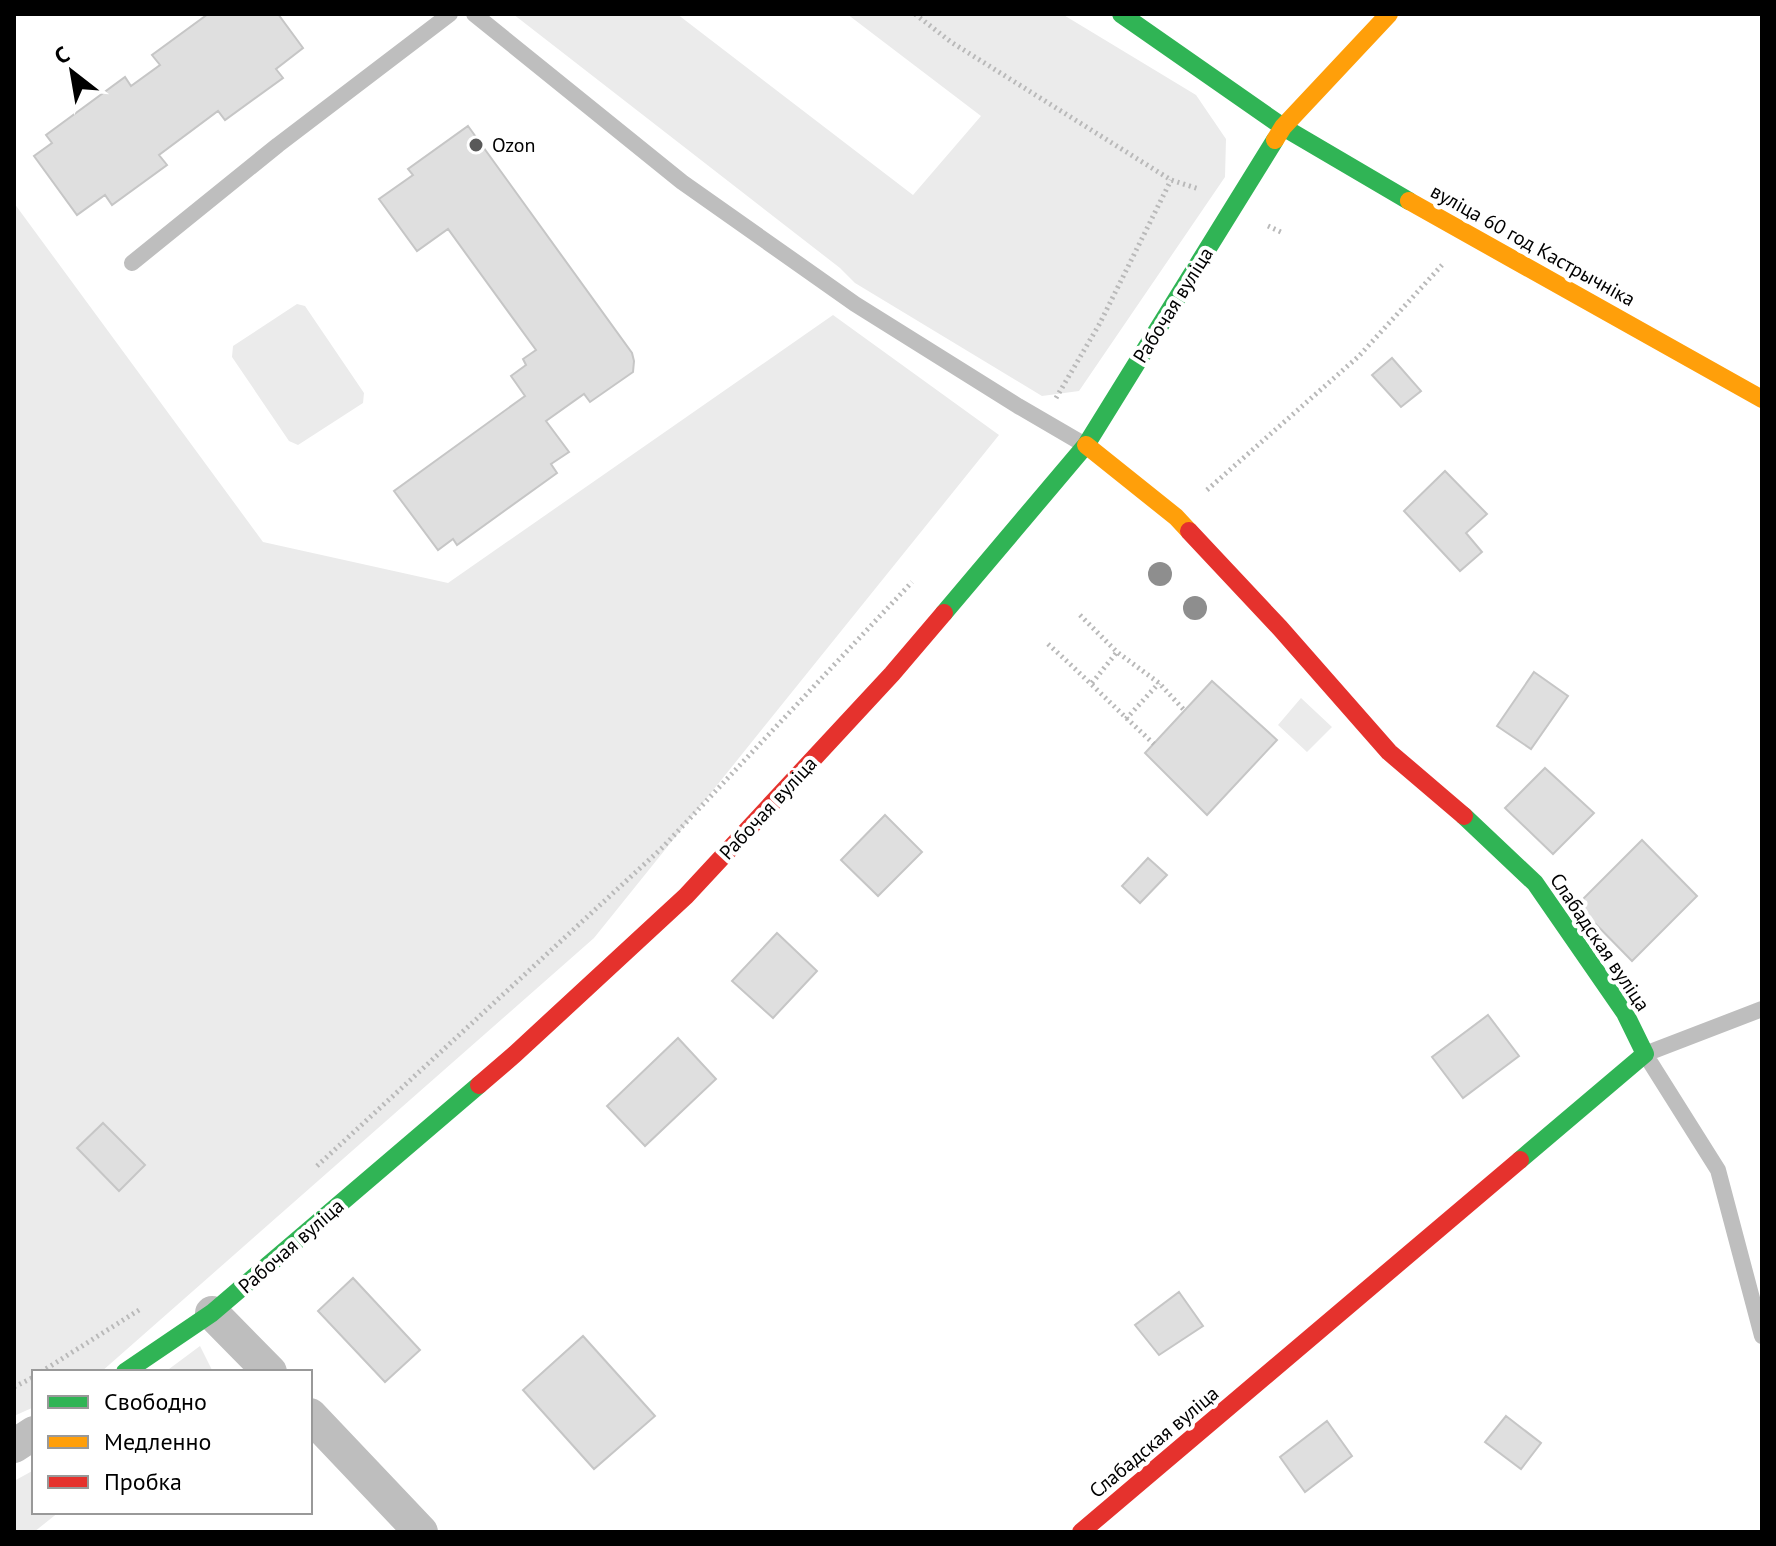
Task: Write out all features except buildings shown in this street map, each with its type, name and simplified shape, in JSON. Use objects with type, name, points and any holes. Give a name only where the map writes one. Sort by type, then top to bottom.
[{"type":"street","name":"вуліца 60 год Кастрычніка","points":[[1121,14],[1283,127],[1469,236],[1762,399]]},
{"type":"street","points":[[1283,127],[1389,14]]},
{"type":"street","name":"Рабочая вуліца","points":[[128,1370],[212,1313],[515,1054],[686,896],[892,674],[1086,445],[1283,127]]},
{"type":"street","name":"Слабадская вуліца","points":[[1081,1532],[1645,1054],[1625,1013],[1535,883],[1389,752],[1280,628],[1176,517],[1086,445]]},
{"type":"street","points":[[212,1313],[268,1370]]},
{"type":"street","points":[[312,1417],[421,1532]]},
{"type":"street","points":[[14,1446],[32,1434]]},
{"type":"lane","points":[[132,263],[278,145],[450,14]]},
{"type":"lane","points":[[474,14],[682,182],[855,304],[1086,445]]},
{"type":"lane","points":[[1762,1009],[1645,1054],[1718,1170],[1762,1336]]},
{"type":"path","points":[[915,14],[951,42],[1171,180],[1201,190],[1283,233]]},
{"type":"path","points":[[1043,420],[1100,323],[1171,180]]},
{"type":"path","points":[[1176,517],[1359,356],[1469,236]]},
{"type":"path","points":[[315,1167],[663,847],[912,582]]},
{"type":"path","points":[[1080,615],[1117,652],[1159,683],[1185,711]]},
{"type":"path","points":[[1048,644],[1154,744]]},
{"type":"path","points":[[1092,683],[1117,652]]},
{"type":"path","points":[[1126,719],[1159,683]]},
{"type":"path","points":[[44,1370],[143,1307]]},
{"type":"path","points":[[14,1387],[32,1378]]},
{"type":"shaded area","points":[[513,14],[677,14],[913,195],[981,116],[847,14],[1062,14],[1196,95],[1226,139],[1225,177],[1079,391],[1042,396],[855,283],[840,268]]},
{"type":"shaded area","points":[[14,203],[263,542],[448,583],[833,315],[999,435],[594,938],[103,1370],[32,1370],[32,1408],[14,1416]]},
{"type":"shaded area","points":[[297,304],[305,306],[364,393],[363,403],[298,445],[289,441],[232,357],[233,346]]},
{"type":"shaded area","points":[[1301,698],[1332,727],[1307,752],[1278,725]]},
{"type":"shaded area","points":[[200,1346],[212,1370],[168,1370]]},
{"type":"shaded area","points":[[32,1471],[32,1514],[56,1514],[34,1532],[14,1532],[14,1481]]},
{"type":"traffic: fast","points":[[1121,14],[1283,127],[1409,201]]},
{"type":"traffic: fast","points":[[944,613],[1086,445],[1275,140]]},
{"type":"traffic: fast","points":[[1464,816],[1535,883],[1625,1013],[1645,1054],[1520,1160]]},
{"type":"traffic: fast","points":[[128,1370],[212,1313],[479,1085]]},
{"type":"traffic: slow","points":[[1275,140],[1283,127],[1389,14]]},
{"type":"traffic: slow","points":[[1409,201],[1762,399]]},
{"type":"traffic: slow","points":[[1086,445],[1176,517],[1189,531]]},
{"type":"traffic: jam","points":[[1189,531],[1389,752],[1464,816]]},
{"type":"traffic: jam","points":[[479,1085],[686,896],[892,674],[944,613]]},
{"type":"traffic: jam","points":[[1081,1532],[1520,1160]]},
{"type":"place","name":"Ozon","points":[[476,145]]}]
